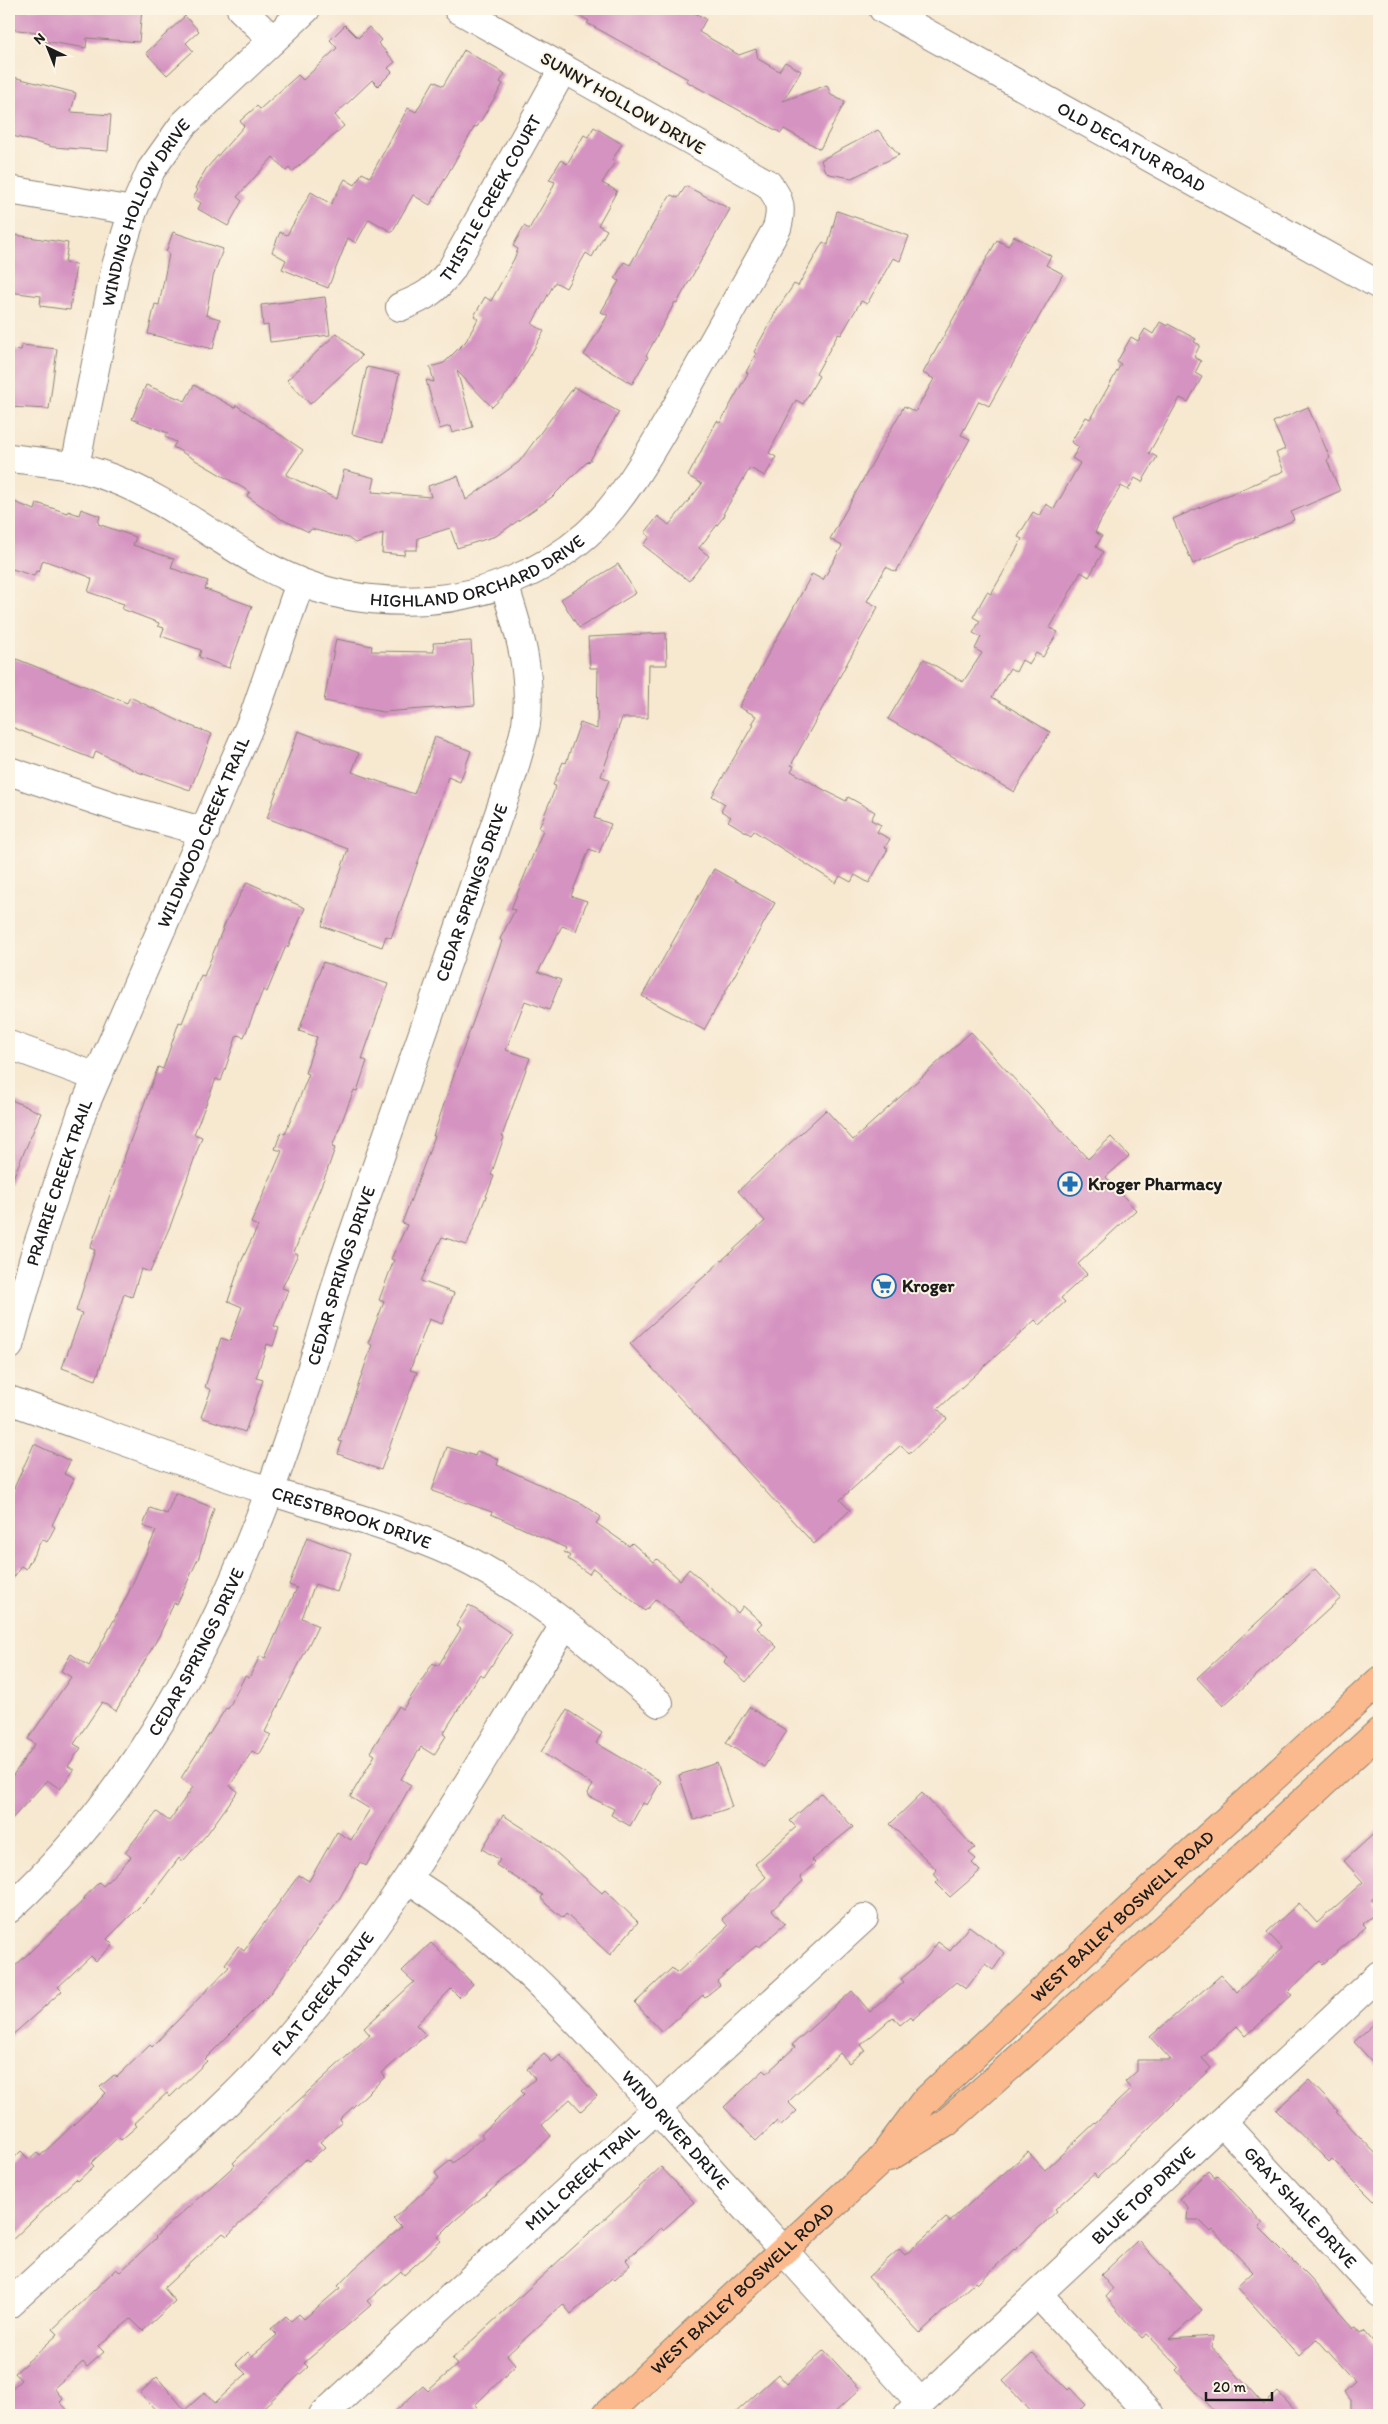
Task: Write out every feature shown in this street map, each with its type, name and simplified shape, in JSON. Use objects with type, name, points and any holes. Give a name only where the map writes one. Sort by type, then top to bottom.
[{"type":"main road","name":"WEST BAILEY BOSWELL ROAD","points":[[606,2415],[879,2162],[923,2103],[1139,1900],[1379,1681]]},
{"type":"main road","name":"WEST BAILEY BOSWELL ROAD","points":[[879,2162],[946,2123],[1162,1931],[1379,1732]]},
{"type":"street","points":[[241,9],[273,40]]},
{"type":"street","name":"WINDING HOLLOW DRIVE","points":[[74,466],[116,266],[133,211],[151,170],[183,125],[306,9]]},
{"type":"street","name":"SUNNY HOLLOW DRIVE","points":[[458,9],[768,184],[781,203]]},
{"type":"street","name":"OLD DECATUR ROAD","points":[[883,9],[1379,285]]},
{"type":"street","name":"THISTLE CREEK COURT","points":[[400,307],[427,296],[438,287],[451,270],[563,69]]},
{"type":"street","points":[[9,190],[133,211]]},
{"type":"street","name":"HIGHLAND ORCHARD DRIVE","points":[[9,458],[74,466],[110,477],[139,490],[189,518],[251,559],[300,583],[352,598],[400,602],[446,599],[504,584],[548,563],[587,534],[626,488],[664,427],[777,228],[781,214],[781,203]]},
{"type":"street","name":"WILDWOOD CREEK TRAIL","points":[[97,1077],[253,718],[300,583]]},
{"type":"street","name":"CEDAR SPRINGS DRIVE","points":[[9,1909],[77,1838],[112,1795],[153,1733],[206,1641],[271,1492],[320,1342],[340,1272],[517,756],[526,724],[528,683],[522,640],[504,584]]},
{"type":"street","points":[[9,770],[116,807],[205,832]]},
{"type":"street","points":[[9,1045],[97,1077]]},
{"type":"street","name":"PRAIRIE CREEK TRAIL","points":[[9,1346],[42,1232],[82,1112],[97,1077]]},
{"type":"street","name":"CRESTBROOK DRIVE","points":[[9,1400],[271,1492],[403,1533],[456,1555],[503,1581],[565,1624],[659,1703]]},
{"type":"street","name":"FLAT CREEK DRIVE","points":[[9,2304],[222,2108],[274,2054],[366,1940],[408,1879],[565,1624]]},
{"type":"street","name":"WIND RIVER DRIVE","points":[[408,1879],[444,1902],[480,1930],[536,1979],[657,2109],[783,2250],[915,2409]]},
{"type":"street","name":"MILL CREEK TRAIL","points":[[322,2415],[864,1918]]},
{"type":"street","name":"BLUE TOP DRIVE","points":[[915,2409],[1379,1976]]},
{"type":"street","name":"GRAY SHALE DRIVE","points":[[1222,2122],[1379,2293]]},
{"type":"street","points":[[1038,2294],[1150,2415]]},
{"type":"building","points":[[9,9],[142,9],[139,42],[87,38],[86,48],[44,41],[45,33],[9,29]]},
{"type":"building","points":[[568,9],[688,9],[706,19],[699,32],[739,55],[756,49],[758,59],[779,71],[785,62],[801,71],[783,101],[827,85],[831,95],[845,102],[820,149],[784,129],[781,133],[686,81],[688,79],[587,23],[589,21]]},
{"type":"building","points":[[185,16],[199,31],[186,43],[193,51],[167,75],[146,53]]},
{"type":"building","points":[[345,25],[358,38],[369,27],[381,40],[378,43],[395,62],[388,68],[392,72],[378,86],[372,80],[335,115],[344,126],[292,172],[289,168],[286,171],[273,157],[237,197],[242,201],[228,226],[198,209],[201,203],[193,198],[198,190],[195,188],[206,169],[244,126],[240,121],[257,106],[260,109],[298,75],[303,80],[337,48],[330,40]]},
{"type":"building","points":[[464,50],[505,74],[500,82],[503,84],[477,127],[475,126],[430,205],[413,195],[392,232],[369,219],[356,243],[348,238],[328,288],[282,269],[286,260],[272,252],[280,232],[287,235],[311,192],[331,204],[345,179],[355,185],[362,173],[370,177],[408,108],[416,112],[434,81],[443,86]]},
{"type":"building","points":[[9,76],[76,93],[71,112],[111,115],[108,151],[53,147],[9,135]]},
{"type":"building","points":[[594,127],[622,144],[612,160],[615,162],[602,183],[617,191],[598,225],[607,230],[592,257],[586,253],[566,288],[555,282],[532,324],[544,331],[512,388],[492,407],[457,371],[473,427],[452,433],[450,426],[440,429],[426,380],[434,382],[430,367],[444,363],[466,341],[478,319],[474,316],[485,297],[491,301],[514,259],[518,249],[513,246],[524,226],[529,229],[551,191],[555,182],[549,180],[561,160],[567,164],[584,135],[588,137]]},
{"type":"building","points":[[878,130],[899,155],[852,178],[829,174],[824,169],[821,160]]},
{"type":"building","points":[[686,186],[730,209],[677,303],[675,302],[646,356],[648,357],[632,384],[584,355],[608,315],[601,312],[619,281],[615,278],[624,262],[630,265],[671,195],[678,198]]},
{"type":"building","points":[[837,211],[909,236],[900,261],[893,258],[867,304],[861,301],[841,335],[838,334],[816,374],[819,376],[803,404],[796,400],[769,453],[776,457],[765,476],[750,468],[723,514],[725,515],[699,548],[709,556],[689,581],[643,545],[650,537],[645,533],[658,516],[669,525],[702,484],[688,476],[717,421],[720,423],[748,373],[746,372],[756,354],[754,352],[778,308],[794,284],[798,286],[823,242],[828,245]]},
{"type":"building","points":[[173,232],[223,249],[213,277],[206,315],[220,319],[213,349],[148,334],[155,304],[159,305],[169,254],[166,252]]},
{"type":"building","points":[[9,234],[68,243],[65,263],[76,264],[70,310],[40,306],[41,296],[9,292]]},
{"type":"building","points":[[1014,236],[1051,256],[1046,265],[1063,274],[989,406],[979,401],[961,435],[970,439],[896,572],[886,567],[867,601],[878,607],[791,765],[794,766],[791,771],[826,791],[846,801],[848,797],[875,812],[871,820],[881,825],[877,832],[890,839],[885,847],[888,849],[869,883],[855,875],[851,882],[840,876],[836,883],[754,831],[751,835],[728,821],[731,817],[721,811],[725,804],[712,796],[753,725],[751,724],[756,716],[739,707],[812,574],[823,580],[842,546],[830,539],[904,406],[915,412],[934,379],[923,373],[997,240],[1008,246]]},
{"type":"building","points":[[325,297],[330,335],[270,342],[268,325],[263,326],[261,305]]},
{"type":"building","points":[[1160,322],[1167,326],[1168,324],[1196,339],[1194,342],[1200,345],[1194,357],[1201,361],[1195,373],[1202,377],[1188,402],[1180,398],[1149,453],[1157,457],[1142,482],[1135,478],[1128,490],[1121,486],[1101,520],[1095,532],[1102,536],[1096,547],[1103,552],[1089,577],[1081,572],[1050,628],[1058,632],[1043,657],[1036,653],[1029,664],[1022,660],[1016,672],[1010,668],[992,697],[1050,732],[1014,792],[888,719],[924,659],[963,682],[982,653],[975,649],[981,637],[973,633],[980,621],[973,617],[987,592],[991,594],[1002,575],[1022,539],[1018,537],[1033,512],[1040,516],[1046,504],[1054,509],[1080,463],[1072,458],[1079,447],[1071,442],[1086,417],[1090,419],[1110,384],[1121,364],[1117,362],[1131,337],[1138,341],[1145,329],[1153,334]]},
{"type":"building","points":[[337,333],[362,356],[310,404],[287,380]]},
{"type":"building","points":[[22,345],[57,349],[49,409],[9,407],[9,349],[21,350]]},
{"type":"building","points":[[367,367],[399,374],[383,442],[352,434]]},
{"type":"building","points":[[146,385],[185,401],[194,385],[235,408],[236,405],[303,450],[286,475],[337,499],[344,470],[375,478],[372,492],[431,497],[428,486],[458,476],[466,500],[519,462],[574,387],[619,412],[589,462],[552,497],[496,536],[457,548],[450,528],[418,538],[417,550],[405,550],[404,555],[382,553],[383,533],[355,543],[348,538],[311,529],[309,532],[281,519],[247,496],[250,492],[173,447],[176,442],[165,437],[168,433],[132,419]]},
{"type":"building","points":[[1308,407],[1330,458],[1327,460],[1340,491],[1291,512],[1294,520],[1193,564],[1173,519],[1284,471],[1276,453],[1285,449],[1273,422]]},
{"type":"building","points":[[9,500],[35,510],[37,503],[67,513],[68,511],[79,515],[81,509],[100,516],[98,524],[136,537],[133,545],[174,559],[171,568],[208,581],[205,589],[252,606],[229,668],[199,657],[201,650],[161,636],[164,628],[158,626],[159,623],[122,609],[124,604],[88,592],[92,579],[87,576],[43,560],[39,572],[36,571],[34,576],[9,568]]},
{"type":"building","points":[[618,564],[636,593],[579,628],[561,599]]},
{"type":"building","points":[[666,633],[667,665],[649,665],[648,718],[622,718],[601,776],[609,780],[594,818],[611,824],[599,853],[589,849],[571,896],[587,901],[576,931],[562,926],[538,972],[561,980],[549,1010],[525,1001],[506,1050],[530,1058],[502,1136],[504,1137],[491,1175],[494,1176],[467,1245],[442,1237],[421,1281],[454,1293],[442,1324],[429,1319],[410,1370],[417,1372],[381,1470],[338,1454],[342,1442],[339,1441],[372,1345],[368,1343],[384,1302],[379,1300],[394,1260],[391,1259],[407,1225],[402,1223],[435,1136],[433,1136],[502,941],[500,939],[515,910],[511,909],[543,830],[539,828],[556,786],[553,785],[563,762],[566,763],[580,723],[597,729],[598,668],[590,668],[588,637]]},
{"type":"building","points":[[336,639],[372,646],[371,651],[434,652],[433,643],[471,641],[475,705],[383,712],[324,701]]},
{"type":"building","points":[[9,656],[127,703],[130,697],[183,723],[212,734],[190,790],[138,772],[96,751],[93,759],[9,726]]},
{"type":"building","points":[[298,731],[359,753],[352,772],[414,794],[435,737],[471,751],[460,782],[448,777],[391,938],[386,936],[382,947],[322,926],[348,849],[267,818]]},
{"type":"building","points":[[714,869],[775,903],[704,1030],[642,996]]},
{"type":"building","points":[[247,882],[305,908],[288,947],[286,946],[267,992],[263,990],[244,1037],[237,1035],[221,1081],[216,1079],[194,1134],[202,1137],[171,1224],[150,1272],[141,1269],[132,1297],[124,1294],[96,1380],[62,1368],[82,1313],[76,1311],[95,1250],[90,1248],[158,1067],[163,1069],[179,1022],[182,1023],[201,975],[204,976],[226,921]]},
{"type":"building","points":[[323,962],[388,984],[362,1059],[367,1061],[357,1091],[354,1090],[332,1147],[335,1148],[327,1171],[294,1252],[298,1254],[282,1288],[288,1290],[274,1326],[279,1328],[273,1346],[267,1344],[256,1378],[263,1380],[245,1432],[201,1417],[211,1390],[205,1387],[221,1338],[230,1341],[242,1307],[228,1301],[241,1262],[258,1226],[251,1223],[282,1151],[275,1149],[281,1132],[285,1134],[309,1074],[305,1073],[317,1037],[299,1031]]},
{"type":"building","name":"Kroger","points":[[971,1032],[1088,1159],[1111,1137],[1129,1156],[1106,1177],[1136,1210],[1078,1264],[1087,1274],[1061,1298],[1065,1302],[1040,1325],[1035,1320],[938,1409],[947,1419],[909,1454],[901,1445],[840,1500],[850,1510],[814,1544],[630,1344],[765,1221],[738,1191],[826,1110],[853,1140]]},
{"type":"building","points":[[9,1099],[41,1113],[9,1187]]},
{"type":"building","points":[[34,1444],[70,1461],[64,1474],[74,1479],[52,1525],[55,1527],[47,1542],[42,1539],[26,1569],[21,1566],[9,1585],[9,1499]]},
{"type":"building","points":[[447,1447],[475,1456],[477,1451],[499,1459],[497,1465],[583,1504],[601,1517],[596,1523],[629,1546],[632,1543],[654,1562],[657,1559],[680,1580],[689,1569],[738,1613],[743,1606],[762,1623],[757,1628],[777,1647],[746,1682],[724,1662],[727,1658],[656,1599],[645,1611],[593,1568],[589,1574],[568,1559],[570,1556],[564,1552],[566,1548],[491,1514],[492,1512],[432,1491]]},
{"type":"building","points":[[175,1493],[214,1508],[199,1557],[177,1604],[174,1603],[159,1636],[116,1711],[102,1702],[74,1744],[81,1748],[68,1766],[74,1770],[60,1789],[47,1780],[9,1822],[9,1781],[35,1744],[28,1739],[71,1677],[61,1671],[71,1654],[89,1666],[127,1596],[156,1531],[143,1526],[150,1508],[167,1514]]},
{"type":"building","points":[[307,1537],[351,1554],[337,1592],[315,1584],[302,1618],[318,1626],[265,1732],[271,1735],[259,1755],[252,1751],[230,1786],[238,1791],[207,1834],[182,1862],[179,1858],[151,1895],[107,1939],[113,1945],[96,1961],[91,1956],[58,1987],[62,1991],[9,2038],[9,1972],[85,1899],[99,1882],[103,1886],[131,1857],[125,1852],[157,1812],[169,1821],[193,1787],[181,1778],[226,1708],[228,1709],[245,1676],[249,1678],[260,1656],[265,1658],[297,1588],[289,1585]]},
{"type":"building","points":[[1315,1569],[1341,1598],[1223,1706],[1197,1678]]},
{"type":"building","points":[[469,1605],[512,1634],[484,1677],[480,1674],[443,1734],[446,1736],[434,1755],[421,1747],[401,1779],[411,1785],[366,1866],[360,1862],[339,1899],[268,1996],[205,2059],[207,2061],[170,2097],[167,2093],[134,2123],[137,2126],[121,2140],[118,2137],[91,2163],[94,2166],[78,2181],[76,2179],[9,2243],[9,2163],[21,2151],[29,2160],[37,2153],[40,2156],[92,2107],[106,2093],[100,2087],[114,2075],[117,2077],[150,2045],[152,2047],[229,1967],[225,1964],[238,1946],[244,1951],[299,1875],[309,1881],[337,1832],[351,1840],[370,1809],[350,1797],[375,1755],[370,1752],[399,1706],[403,1709],[433,1663],[438,1666],[461,1629],[456,1626]]},
{"type":"building","points":[[749,1707],[787,1731],[764,1767],[726,1743]]},
{"type":"building","points":[[567,1710],[602,1733],[596,1743],[661,1781],[647,1805],[643,1803],[630,1826],[611,1815],[614,1809],[590,1797],[588,1793],[593,1785],[541,1752]]},
{"type":"building","points":[[717,1763],[732,1807],[694,1820],[679,1775]]},
{"type":"building","points":[[821,1793],[853,1827],[812,1860],[815,1863],[800,1877],[803,1881],[772,1910],[785,1924],[759,1947],[757,1945],[751,1950],[717,1981],[720,1985],[705,1997],[703,1995],[662,2032],[635,2003],[672,1968],[677,1973],[728,1926],[722,1919],[766,1877],[755,1864],[796,1827],[790,1821]]},
{"type":"building","points":[[922,1793],[975,1848],[969,1853],[976,1859],[972,1863],[980,1871],[950,1897],[936,1883],[939,1880],[934,1874],[937,1870],[890,1824]]},
{"type":"building","points":[[503,1815],[542,1840],[602,1893],[605,1890],[638,1922],[610,1955],[566,1914],[563,1918],[546,1904],[541,1898],[543,1895],[496,1865],[500,1860],[482,1849]]},
{"type":"building","points":[[1379,1829],[1379,1900],[1376,1896],[1371,1900],[1379,1910],[1363,1924],[1366,1927],[1323,1964],[1320,1961],[1288,1992],[1292,1995],[1246,2036],[1237,2026],[1202,2058],[1211,2068],[1174,2104],[1097,2178],[1094,2174],[1055,2209],[1057,2211],[1015,2250],[977,2284],[975,2282],[920,2333],[868,2277],[899,2249],[905,2255],[946,2218],[950,2221],[1028,2152],[1045,2170],[1131,2089],[1125,2082],[1137,2071],[1137,2060],[1171,2060],[1150,2037],[1221,1975],[1237,1992],[1282,1948],[1267,1932],[1299,1903],[1317,1923],[1363,1882],[1344,1861]]},
{"type":"building","points":[[969,1926],[1005,1953],[993,1970],[985,1964],[966,1989],[956,1982],[912,2020],[910,2017],[900,2025],[893,2017],[861,2045],[865,2050],[849,2063],[840,2053],[788,2102],[797,2111],[781,2126],[777,2121],[756,2141],[724,2107],[764,2070],[767,2073],[795,2047],[792,2045],[852,1991],[870,2012],[904,1982],[901,1979],[927,1957],[938,1942],[950,1951]]},
{"type":"building","points":[[431,1943],[473,1984],[460,1998],[451,1989],[416,2025],[426,2035],[382,2073],[385,2077],[340,2119],[342,2122],[320,2142],[325,2147],[309,2161],[306,2159],[227,2236],[223,2233],[164,2288],[175,2301],[143,2331],[131,2319],[98,2346],[104,2352],[87,2367],[83,2362],[54,2388],[63,2399],[60,2402],[72,2415],[9,2415],[9,2391],[21,2380],[15,2373],[58,2334],[53,2329],[116,2269],[120,2272],[155,2237],[235,2165],[233,2163],[274,2123],[370,2035],[364,2028],[414,1982],[402,1971]]},
{"type":"building","points":[[1379,2019],[1379,2069],[1354,2042]]},
{"type":"building","points":[[544,2054],[552,2062],[560,2055],[597,2096],[581,2111],[570,2099],[542,2125],[551,2136],[522,2164],[454,2221],[438,2237],[441,2241],[404,2275],[401,2271],[367,2301],[371,2305],[304,2363],[308,2367],[255,2415],[160,2415],[140,2393],[157,2377],[185,2410],[205,2392],[215,2403],[246,2374],[236,2364],[248,2352],[252,2356],[277,2335],[271,2329],[286,2316],[291,2321],[299,2314],[304,2319],[340,2288],[338,2286],[354,2269],[401,2227],[393,2219],[439,2178],[435,2173],[451,2160],[453,2163],[483,2137],[481,2134],[524,2094],[521,2091],[535,2079],[527,2069]]},
{"type":"building","points":[[1309,2080],[1338,2111],[1336,2112],[1379,2157],[1379,2206],[1332,2159],[1329,2162],[1276,2110]]},
{"type":"building","points":[[661,2167],[694,2202],[663,2230],[661,2228],[626,2260],[630,2265],[614,2280],[612,2278],[571,2314],[563,2304],[507,2355],[516,2365],[475,2405],[484,2415],[391,2415],[423,2386],[428,2391],[457,2365],[452,2359]]},
{"type":"building","points":[[1208,2171],[1215,2178],[1218,2175],[1263,2224],[1259,2227],[1309,2277],[1354,2328],[1356,2327],[1361,2333],[1364,2331],[1379,2348],[1379,2415],[1365,2415],[1363,2412],[1351,2411],[1351,2400],[1344,2392],[1355,2382],[1317,2339],[1299,2356],[1237,2287],[1253,2272],[1213,2230],[1211,2232],[1199,2220],[1187,2220],[1188,2207],[1179,2199]]},
{"type":"building","points":[[1138,2240],[1202,2310],[1170,2339],[1213,2336],[1212,2347],[1264,2405],[1278,2392],[1299,2415],[1217,2415],[1176,2370],[1179,2367],[1147,2334],[1142,2338],[1126,2321],[1106,2297],[1113,2289],[1101,2275]]},
{"type":"building","points":[[824,2350],[860,2389],[832,2415],[733,2415],[778,2374],[787,2384]]},
{"type":"building","points":[[1033,2353],[1068,2390],[1070,2388],[1086,2405],[1075,2415],[1034,2415],[1003,2381]]},
{"type":"place","name":"Kroger Pharmacy","points":[[1070,1184]]},
{"type":"place","name":"Kroger","points":[[884,1286]]}]
